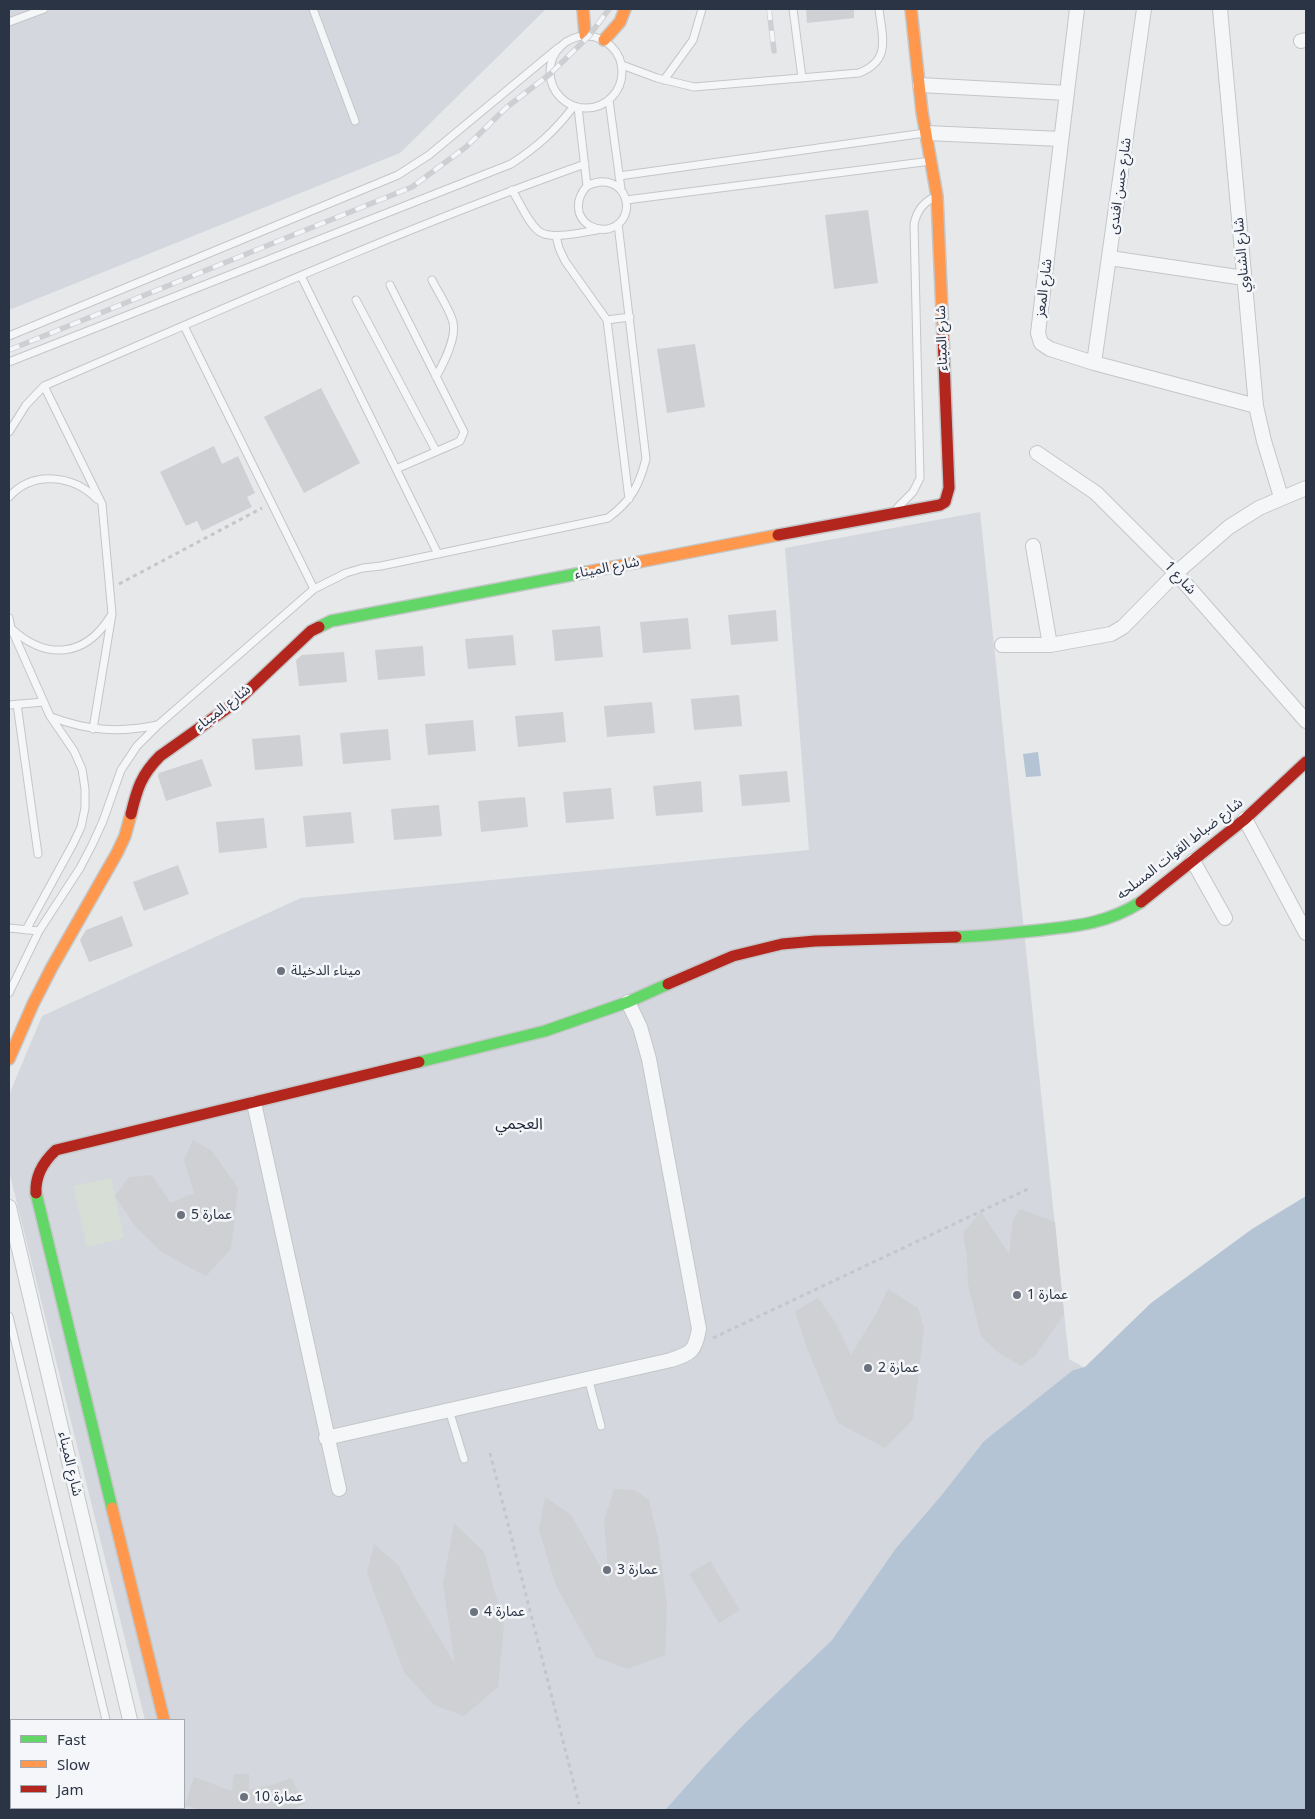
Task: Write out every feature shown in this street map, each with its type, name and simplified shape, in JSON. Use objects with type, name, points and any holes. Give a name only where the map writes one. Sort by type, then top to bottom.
[{"type":"street","points":[[582,9],[585,35]]},
{"type":"street","points":[[604,40],[620,22],[625,9]]},
{"type":"street","name":"شارع الميناء","points":[[9,1059],[33,1004],[52,967],[117,853],[125,836],[139,783],[145,773],[160,756],[236,702],[311,631],[331,622],[353,617],[890,513],[940,505],[945,502],[948,496],[937,196],[926,133],[911,9]]},
{"type":"street","name":"شارع المعز","points":[[1077,9],[1038,337],[1046,347],[1094,363],[1256,406]]},
{"type":"street","name":"شارع حسن افندى","points":[[1094,363],[1144,9]]},
{"type":"street","name":"شارع الشناوي","points":[[1218,9],[1256,406],[1264,442],[1281,497]]},
{"type":"street","points":[[920,85],[1067,93]]},
{"type":"street","points":[[926,133],[1061,139]]},
{"type":"street","points":[[1110,258],[1244,278]]},
{"type":"street","name":"شارع 1","points":[[1037,453],[1096,493],[1176,573],[1306,721]]},
{"type":"street","points":[[1002,645],[1050,645],[1111,634],[1123,627],[1176,573],[1229,527],[1259,508],[1281,497],[1306,488]]},
{"type":"street","points":[[1033,546],[1050,645]]},
{"type":"street","name":"شارع ضباط القوات المسلحه","points":[[164,1719],[35,1189],[45,1160],[56,1150],[538,1033],[628,1002],[733,956],[782,944],[816,940],[990,936],[1083,925],[1105,920],[1124,913],[1145,900],[1245,819],[1306,762]]},
{"type":"street","points":[[1245,819],[1306,932]]},
{"type":"street","points":[[1193,861],[1225,918]]},
{"type":"street","points":[[326,1438],[671,1360],[686,1355],[696,1345],[699,1329],[649,1059],[640,1027],[628,1002]]},
{"type":"street","points":[[254,1103],[338,1489]]},
{"type":"street","name":"شارع الميناء","points":[[9,1207],[130,1719]]},
{"type":"lane","points":[[9,22],[44,9]]},
{"type":"lane","points":[[313,9],[355,121]]},
{"type":"lane","points":[[664,80],[693,40],[702,9]]},
{"type":"lane","points":[[793,9],[802,78]]},
{"type":"lane","points":[[622,66],[639,73],[694,87],[859,73],[871,69],[880,59],[883,46],[879,9]]},
{"type":"lane","points":[[9,336],[398,175],[429,155],[566,41],[575,37],[585,35],[604,40],[616,51],[622,66],[622,75],[620,85],[609,100],[599,106],[589,108],[576,107],[564,100],[556,92],[549,70],[558,48]]},
{"type":"lane","points":[[512,190],[534,226],[540,232],[548,235],[556,236],[601,230],[618,224],[624,217],[626,200],[621,189],[609,100]]},
{"type":"lane","points":[[576,107],[587,186]]},
{"type":"lane","points":[[9,362],[511,164],[542,142],[576,107]]},
{"type":"lane","points":[[619,176],[926,133]]},
{"type":"lane","points":[[626,200],[931,161]]},
{"type":"lane","points":[[9,432],[26,405],[44,386],[301,276],[512,190],[585,164]]},
{"type":"lane","points":[[601,230],[593,228],[586,223],[578,208],[578,200],[587,186],[596,182],[614,183],[621,189]]},
{"type":"lane","points":[[890,513],[903,504],[913,492],[920,478],[914,224],[917,212],[924,202],[937,196]]},
{"type":"lane","points":[[9,993],[39,931],[80,868],[92,845],[103,821],[121,770],[137,746],[158,725],[314,589],[346,572],[608,518],[629,499],[640,480],[646,459],[618,224]]},
{"type":"lane","points":[[556,236],[565,261],[607,320],[629,499]]},
{"type":"lane","points":[[301,276],[438,554]]},
{"type":"lane","points":[[432,280],[454,324],[452,343],[446,361],[436,377]]},
{"type":"lane","points":[[390,285],[464,432],[460,441],[396,469]]},
{"type":"lane","points":[[356,300],[436,451]]},
{"type":"lane","points":[[607,320],[630,317]]},
{"type":"lane","points":[[184,326],[314,589]]},
{"type":"lane","points":[[44,386],[102,504],[112,614],[93,729]]},
{"type":"lane","points":[[9,497],[13,492],[31,482],[50,478],[70,481],[88,490],[102,504]]},
{"type":"lane","points":[[10,628],[26,642],[45,649],[66,650],[85,644],[101,632],[112,614]]},
{"type":"lane","points":[[9,618],[10,628],[50,716],[74,751],[82,769],[85,788],[85,808],[73,844],[26,930]]},
{"type":"lane","points":[[9,705],[44,702]]},
{"type":"lane","points":[[17,704],[38,854]]},
{"type":"lane","points":[[50,716],[71,724],[115,731],[158,725]]},
{"type":"lane","points":[[9,928],[39,931]]},
{"type":"lane","points":[[9,1316],[106,1719]]},
{"type":"lane","points":[[588,1378],[600,1426]]},
{"type":"lane","points":[[449,1410],[464,1459]]},
{"type":"path","points":[[110,588],[272,503]]},
{"type":"path","points":[[696,1345],[1030,1188]]},
{"type":"path","points":[[490,1453],[579,1804]]},
{"type":"shaded area","points":[[9,9],[546,9],[400,153],[9,310]]},
{"type":"shaded area","points":[[980,512],[1069,1359],[1085,1368],[1073,1370],[984,1441],[940,1497],[896,1548],[832,1640],[745,1723],[665,1810],[166,1810],[185,1809],[185,1719],[145,1719],[9,1171],[9,1100],[11,1090],[42,1016],[301,898],[809,850],[785,548]]},
{"type":"shaded area","points":[[111,1178],[124,1238],[87,1247],[73,1186]]},
{"type":"water","points":[[1038,752],[1041,776],[1026,777],[1023,754]]},
{"type":"water","points":[[1306,1196],[1306,1810],[665,1810],[745,1723],[832,1640],[896,1548],[940,1497],[984,1441],[1073,1370],[1085,1367],[1151,1303],[1252,1229]]},
{"type":"building","points":[[806,9],[854,9],[854,18],[807,23]]},
{"type":"building","points":[[868,210],[878,283],[834,289],[825,215]]},
{"type":"building","points":[[695,344],[705,407],[667,413],[657,349]]},
{"type":"building","points":[[321,388],[360,463],[304,493],[264,417]]},
{"type":"building","points":[[214,446],[222,464],[238,456],[255,493],[247,497],[252,507],[202,531],[197,521],[186,526],[160,472]]},
{"type":"building","points":[[776,610],[778,641],[731,645],[728,615]]},
{"type":"building","points":[[688,618],[691,649],[643,653],[640,622]]},
{"type":"building","points":[[600,626],[603,657],[555,661],[552,630]]},
{"type":"building","points":[[513,635],[516,665],[468,669],[465,639]]},
{"type":"building","points":[[423,646],[425,676],[378,680],[375,650]]},
{"type":"building","points":[[344,652],[347,682],[299,686],[296,660],[302,655]]},
{"type":"building","points":[[739,695],[742,726],[694,730],[691,699]]},
{"type":"building","points":[[652,702],[655,733],[607,737],[604,706]]},
{"type":"building","points":[[563,712],[566,742],[518,747],[515,716]]},
{"type":"building","points":[[473,720],[476,751],[428,755],[425,724]]},
{"type":"building","points":[[388,729],[391,760],[343,764],[340,733]]},
{"type":"building","points":[[300,735],[303,766],[255,770],[252,739]]},
{"type":"building","points":[[202,759],[212,786],[166,801],[158,776],[159,773]]},
{"type":"building","points":[[787,771],[790,802],[742,806],[739,775]]},
{"type":"building","points":[[701,781],[703,812],[656,816],[653,786]]},
{"type":"building","points":[[611,788],[614,819],[566,823],[563,792]]},
{"type":"building","points":[[525,797],[528,827],[481,832],[478,801]]},
{"type":"building","points":[[439,805],[442,836],[394,840],[391,809]]},
{"type":"building","points":[[351,812],[354,843],[306,847],[303,816]]},
{"type":"building","points":[[264,818],[267,848],[219,853],[216,822]]},
{"type":"building","points":[[178,865],[189,894],[144,911],[133,882]]},
{"type":"building","points":[[122,916],[133,946],[89,962],[80,940],[86,930]]},
{"type":"building","name":"عمارة 5","points":[[193,1140],[212,1151],[238,1188],[231,1249],[206,1276],[163,1253],[135,1226],[115,1196],[129,1177],[152,1175],[171,1203],[194,1193],[184,1160]]},
{"type":"building","name":"عمارة 1","points":[[1021,1209],[1055,1222],[1064,1314],[1036,1355],[1021,1366],[999,1353],[981,1336],[968,1284],[967,1257],[963,1233],[981,1212],[1009,1254],[1013,1219]]},
{"type":"building","name":"عمارة 2","points":[[888,1289],[918,1308],[924,1328],[913,1419],[885,1448],[838,1423],[807,1348],[795,1311],[818,1298],[835,1322],[851,1355],[877,1312]]},
{"type":"building","name":"عمارة 3","points":[[614,1489],[634,1490],[649,1500],[658,1538],[667,1605],[665,1655],[627,1669],[596,1657],[556,1586],[539,1530],[545,1497],[571,1515],[609,1582],[604,1521]]},
{"type":"building","name":"عمارة 4","points":[[454,1523],[484,1552],[504,1625],[498,1687],[464,1716],[434,1705],[404,1672],[367,1573],[374,1544],[398,1565],[455,1664],[443,1584]]},
{"type":"building","points":[[710,1561],[740,1610],[719,1623],[689,1574]]},
{"type":"building","name":"عمارة 10","points":[[234,1774],[249,1774],[249,1790],[291,1778],[305,1804],[290,1810],[200,1810],[185,1805],[194,1777],[232,1791]]},
{"type":"railway","points":[[9,350],[412,187],[466,147],[507,107],[550,74],[589,36],[609,9]]},
{"type":"railway","points":[[769,9],[774,51]]},
{"type":"traffic: fast","points":[[319,627],[331,621],[587,572]]},
{"type":"traffic: fast","points":[[956,937],[1055,929],[1080,925],[1117,915],[1141,902]]},
{"type":"traffic: fast","points":[[419,1062],[545,1031],[628,1002],[668,984]]},
{"type":"traffic: fast","points":[[36,1193],[112,1508]]},
{"type":"traffic: slow","points":[[583,9],[585,35]]},
{"type":"traffic: slow","points":[[604,40],[620,22],[625,9]]},
{"type":"traffic: slow","points":[[911,9],[922,112],[937,196],[943,335]]},
{"type":"traffic: slow","points":[[587,572],[778,535]]},
{"type":"traffic: slow","points":[[9,1059],[33,1004],[52,967],[117,853],[125,836],[131,814]]},
{"type":"traffic: slow","points":[[112,1508],[164,1719]]},
{"type":"traffic: jam","points":[[778,535],[940,505],[945,502],[949,488],[943,335]]},
{"type":"traffic: jam","points":[[131,814],[141,783],[148,770],[160,756],[236,702],[311,631],[319,627]]},
{"type":"traffic: jam","points":[[1141,902],[1245,819],[1306,762]]},
{"type":"traffic: jam","points":[[668,984],[733,956],[782,944],[815,941],[956,937]]},
{"type":"traffic: jam","points":[[36,1193],[38,1175],[47,1159],[56,1150],[419,1062]]},
{"type":"place","name":"ميناء الدخيلة","points":[[281,971]]},
{"type":"place","name":"عمارة 5","points":[[181,1215]]},
{"type":"place","name":"عمارة 1","points":[[1017,1295]]},
{"type":"place","name":"عمارة 2","points":[[868,1368]]},
{"type":"place","name":"عمارة 3","points":[[607,1570]]},
{"type":"place","name":"عمارة 4","points":[[474,1612]]},
{"type":"place","name":"عمارة 10","points":[[244,1797]]},
{"type":"district","name":"العجمي","points":[[519,1124]]}]
